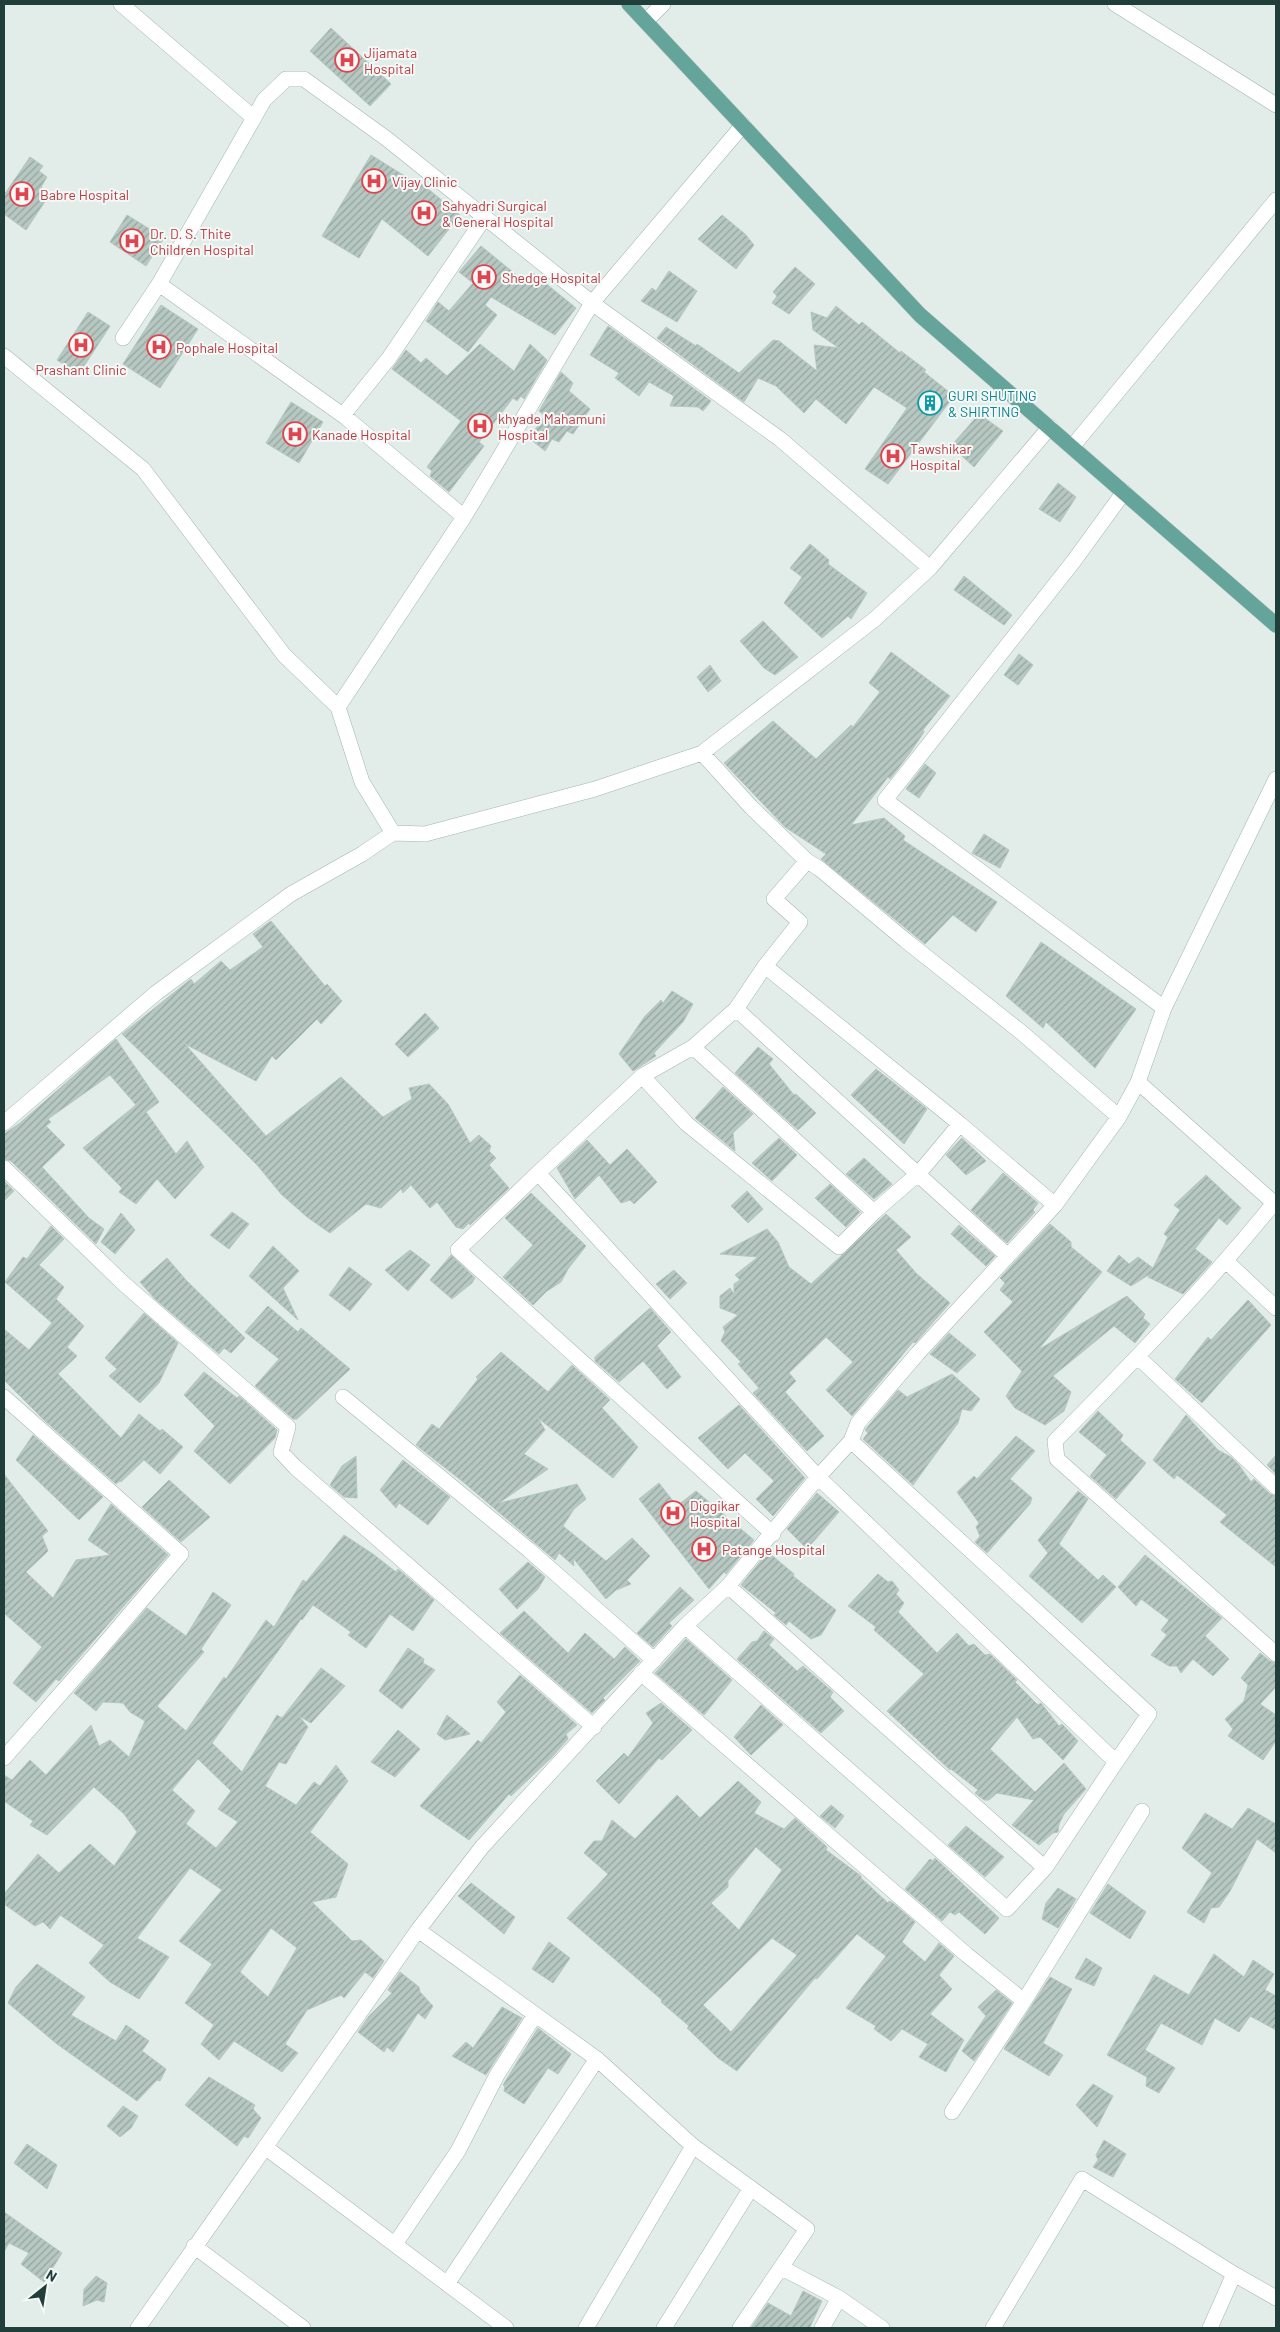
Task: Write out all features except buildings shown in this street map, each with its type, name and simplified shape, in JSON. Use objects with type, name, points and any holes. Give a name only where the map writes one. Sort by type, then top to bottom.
[{"type":"main road","points":[[629,4],[920,316],[1050,427],[1276,626]]},
{"type":"street","points":[[121,4],[254,118]]},
{"type":"street","points":[[646,21],[663,4]]},
{"type":"street","points":[[1115,4],[1276,105]]},
{"type":"street","points":[[123,338],[159,284],[264,100],[286,79],[304,79],[387,139],[592,303],[780,439],[930,568]]},
{"type":"street","points":[[338,706],[464,517],[592,303],[743,125]]},
{"type":"street","points":[[1072,447],[1276,200]]},
{"type":"street","points":[[464,517],[343,415],[389,358],[485,217]]},
{"type":"street","points":[[159,284],[348,419]]},
{"type":"street","points":[[4,356],[143,469],[284,655],[338,706],[362,782],[393,833]]},
{"type":"street","points":[[4,1123],[156,993],[291,894],[362,854],[393,833],[425,834],[595,789],[702,753],[875,618],[930,568],[1050,427]]},
{"type":"street","points":[[1124,492],[1073,562],[884,800],[1164,1008]]},
{"type":"street","points":[[702,753],[751,807],[807,861],[820,869],[1021,1032],[1119,1117]]},
{"type":"street","points":[[138,2328],[418,1930],[482,1847],[685,1626],[728,1586],[773,1534],[818,1477],[851,1441],[858,1423],[918,1353],[1055,1204],[1119,1117],[1138,1082],[1164,1008],[1276,779]]},
{"type":"street","points":[[773,1534],[458,1250],[642,1076],[693,1047],[736,1009],[765,966],[800,922],[774,899],[807,861]]},
{"type":"street","points":[[765,966],[960,1124],[1055,1204]]},
{"type":"street","points":[[736,1009],[1008,1256]]},
{"type":"street","points":[[693,1047],[874,1212]]},
{"type":"street","points":[[642,1076],[687,1124],[839,1248],[874,1212],[919,1174],[960,1124]]},
{"type":"street","points":[[1138,1082],[1275,1203],[1227,1262],[1138,1357],[1055,1441],[1057,1459],[1276,1654]]},
{"type":"street","points":[[4,1168],[123,1283],[288,1427],[281,1452],[295,1467],[594,1727]]},
{"type":"street","points":[[538,1173],[818,1477],[1116,1762]]},
{"type":"street","points":[[1227,1262],[1276,1308]]},
{"type":"street","points":[[1138,1357],[1276,1487]]},
{"type":"street","points":[[344,1397],[529,1550],[654,1660]]},
{"type":"street","points":[[4,1398],[181,1554],[102,1648],[4,1758]]},
{"type":"street","points":[[685,1626],[1007,1909],[1045,1868],[1149,1714],[851,1441]]},
{"type":"street","points":[[728,1586],[1045,1868]]},
{"type":"street","points":[[641,1673],[1024,2001]]},
{"type":"street","points":[[952,2112],[1024,2001],[1142,1811]]},
{"type":"street","points":[[418,1930],[597,2058],[693,2146],[807,2229],[740,2328]]},
{"type":"street","points":[[394,2244],[458,2151],[498,2075],[535,2015]]},
{"type":"street","points":[[447,2284],[597,2058]]},
{"type":"street","points":[[586,2328],[693,2146]]},
{"type":"street","points":[[265,2147],[506,2328]]},
{"type":"street","points":[[993,2328],[1082,2179],[1234,2274],[1276,2298]]},
{"type":"street","points":[[664,2328],[751,2188]]},
{"type":"street","points":[[194,2246],[303,2328]]},
{"type":"street","points":[[782,2268],[839,2298],[882,2328]]},
{"type":"street","points":[[1210,2328],[1234,2274]]},
{"type":"street","points":[[822,2328],[839,2298]]},
{"type":"place","name":"Jijamata Hospital","points":[[347,60]]},
{"type":"place","name":"Vijay Clinic","points":[[374,181]]},
{"type":"place","name":"Babre Hospital","points":[[22,194]]},
{"type":"place","name":"Sahyadri Surgical & General Hospital","points":[[424,213]]},
{"type":"place","name":"Dr. D. S. Thite Children Hospital","points":[[132,241]]},
{"type":"place","name":"Shedge Hospital","points":[[484,277]]},
{"type":"place","name":"Prashant Clinic","points":[[81,345]]},
{"type":"place","name":"Pophale Hospital","points":[[159,347]]},
{"type":"place","name":"GURI SHUTING & SHIRTING","points":[[930,403]]},
{"type":"place","name":"khyade Mahamuni Hospital","points":[[480,426]]},
{"type":"place","name":"Kanade Hospital","points":[[295,434]]},
{"type":"place","name":"Tawshikar Hospital","points":[[893,456]]},
{"type":"place","name":"Diggikar Hospital","points":[[673,1513]]},
{"type":"place","name":"Patange Hospital","points":[[704,1549]]}]
